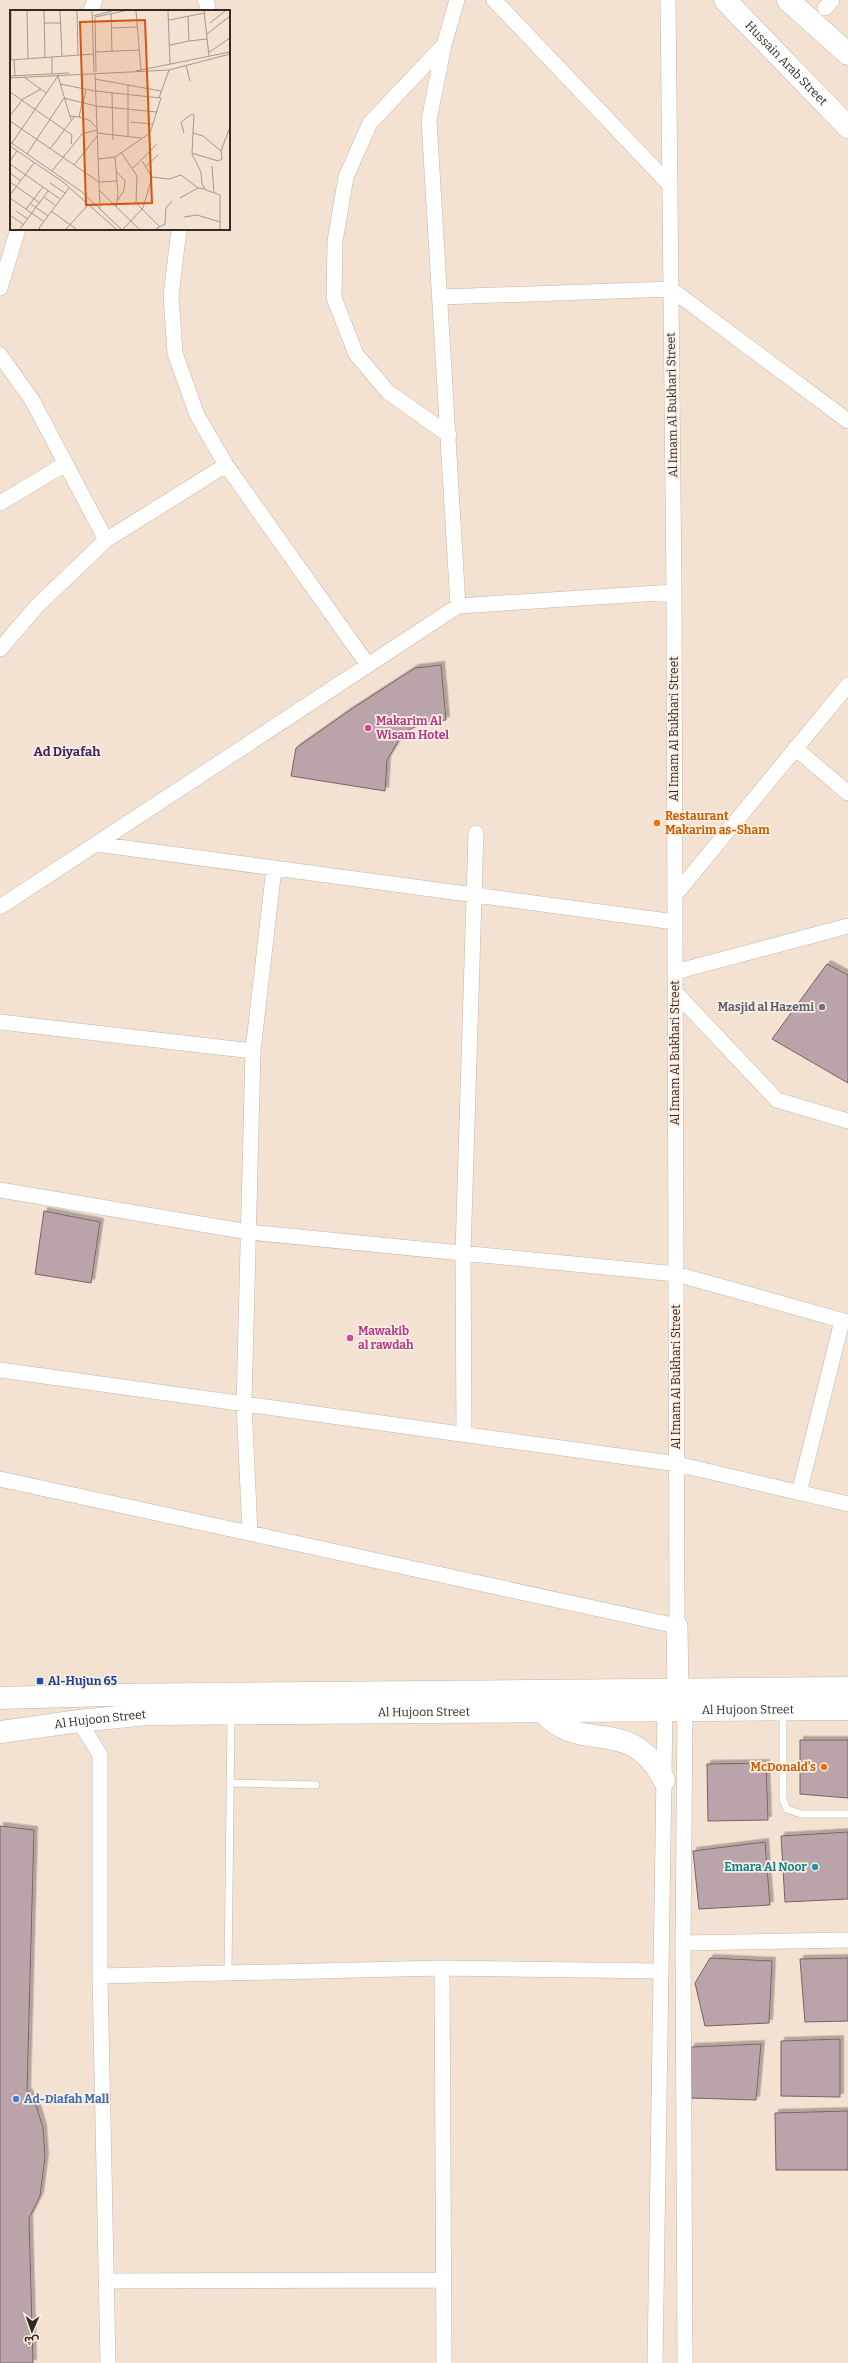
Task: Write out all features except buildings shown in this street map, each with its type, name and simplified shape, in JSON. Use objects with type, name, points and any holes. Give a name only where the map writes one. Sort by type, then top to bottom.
[{"type":"main road","name":"Hussain Arab Street","points":[[725,0],[848,127]]},
{"type":"main road","points":[[788,0],[848,54]]},
{"type":"main road","name":"Al Hujoon Street","points":[[0,1732],[79,1720],[147,1714],[544,1713],[848,1688]]},
{"type":"main road","name":"Al Hujoon Street","points":[[0,1698],[108,1695],[676,1703],[783,1709],[848,1709]]},
{"type":"main road","points":[[544,1713],[558,1725],[569,1731],[581,1735],[614,1738],[632,1745],[651,1760],[664,1780]]},
{"type":"street","points":[[91,10],[95,0]]},
{"type":"street","points":[[205,0],[208,6],[207,10]]},
{"type":"street","points":[[457,0],[444,45],[429,120],[441,297],[458,606]]},
{"type":"street","points":[[494,0],[670,185]]},
{"type":"street","name":"Al Imam Al Bukhari Street","points":[[668,0],[674,592],[677,1626]]},
{"type":"street","points":[[444,45],[370,123],[346,177],[335,241],[334,298],[356,354],[388,392],[448,435]]},
{"type":"street","points":[[0,288],[18,230]]},
{"type":"street","points":[[179,230],[171,296],[175,353],[197,415],[226,465],[368,665]]},
{"type":"street","points":[[441,297],[671,290],[848,421]]},
{"type":"street","points":[[0,355],[32,400],[106,540]]},
{"type":"street","points":[[0,504],[65,464]]},
{"type":"street","points":[[0,649],[37,606],[106,540],[226,465]]},
{"type":"street","points":[[0,907],[458,606],[674,592]]},
{"type":"street","points":[[675,895],[848,684]]},
{"type":"street","points":[[795,748],[848,792]]},
{"type":"street","points":[[464,1434],[463,1253],[476,833]]},
{"type":"street","points":[[96,844],[675,922]]},
{"type":"street","points":[[250,1533],[244,1404],[253,1051],[274,868]]},
{"type":"street","points":[[675,972],[848,926]]},
{"type":"street","points":[[675,992],[777,1100],[848,1121]]},
{"type":"street","points":[[0,1022],[253,1051]]},
{"type":"street","points":[[0,1190],[248,1232],[676,1274],[845,1321],[799,1493]]},
{"type":"street","points":[[0,1370],[677,1464],[848,1504]]},
{"type":"street","points":[[0,1479],[677,1626],[676,1703],[683,1943],[684,2363]]},
{"type":"street","points":[[655,2363],[664,1780],[676,1703]]},
{"type":"street","points":[[79,1720],[100,1755],[100,1976],[108,2363]]},
{"type":"street","points":[[683,1943],[848,1940]]},
{"type":"street","points":[[100,1976],[442,1968],[661,1970]]},
{"type":"street","points":[[442,1968],[442,2280],[444,2363]]},
{"type":"street","points":[[107,2281],[442,2280]]},
{"type":"lane","points":[[783,1709],[783,1800],[787,1809],[801,1814],[848,1814]]},
{"type":"lane","points":[[228,1973],[231,1714]]},
{"type":"lane","points":[[230,1783],[316,1785]]},
{"type":"place","name":"Makarim Al Wisam Hotel","points":[[368,728]]},
{"type":"place","name":"Restaurant Makarim as-Sham","points":[[657,823]]},
{"type":"place","name":"Masjid al Hazemi","points":[[822,1007]]},
{"type":"place","name":"Mawakib al rawdah","points":[[350,1338]]},
{"type":"place","name":"Al-Hujun 65","points":[[40,1681]]},
{"type":"place","name":"McDonald's","points":[[824,1767]]},
{"type":"place","name":"Emara Al Noor","points":[[815,1867]]},
{"type":"place","name":"Ad-Diafah Mall","points":[[16,2099]]},
{"type":"district","name":"Ad Diyafah","points":[[67,751]]}]
